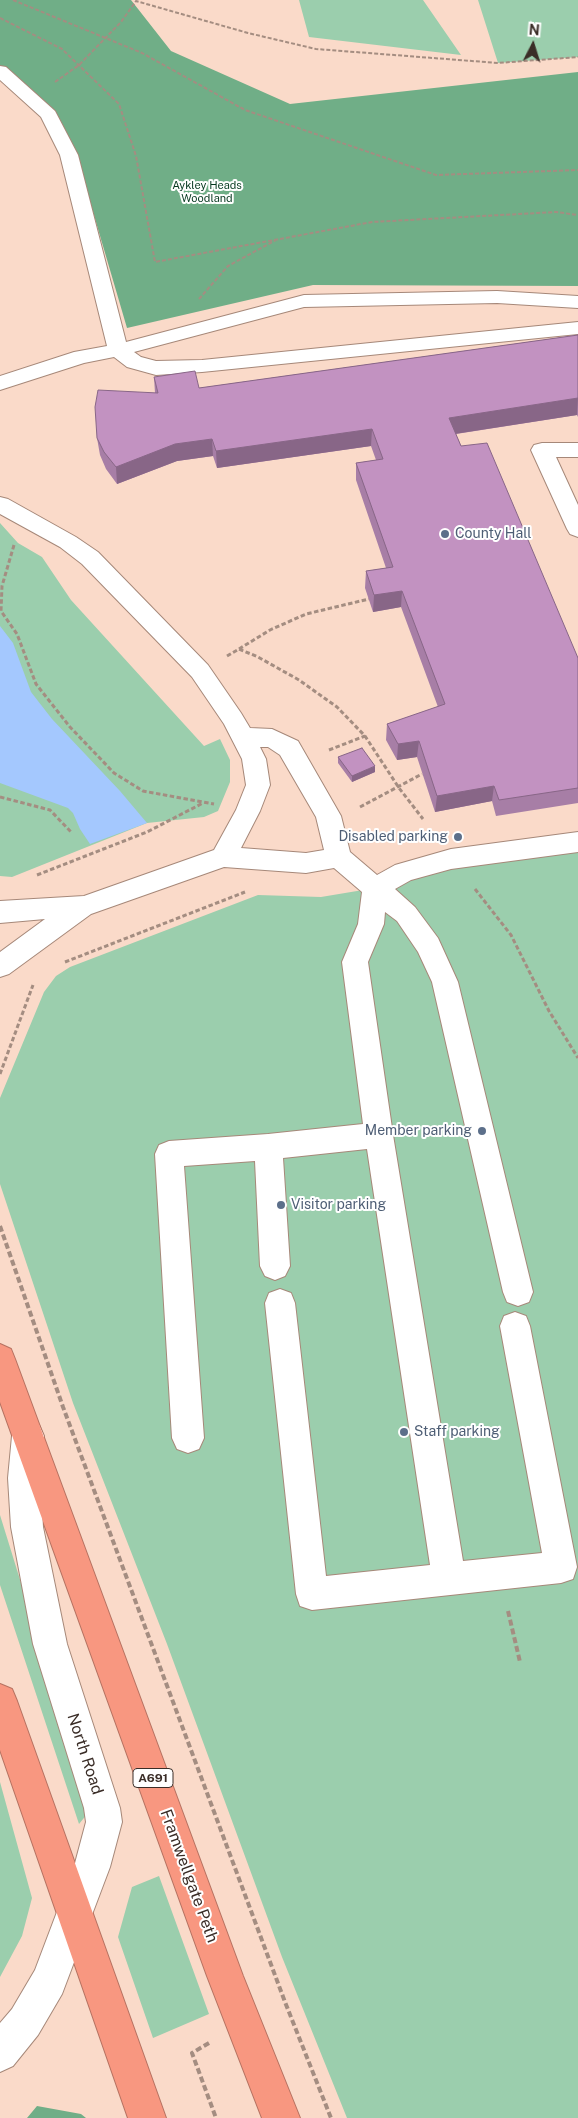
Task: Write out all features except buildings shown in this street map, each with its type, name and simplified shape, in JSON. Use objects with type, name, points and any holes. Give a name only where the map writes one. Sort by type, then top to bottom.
[{"type":"highway","name":"A691","points":[[0,1359],[28,1436]]},
{"type":"highway","name":"Framwellgate Peth","points":[[28,1436],[225,1976],[281,2118]]},
{"type":"highway","points":[[0,1701],[147,2118]]},
{"type":"street","points":[[0,71],[50,115],[69,155],[118,350],[134,362],[156,368],[192,367],[578,328]]},
{"type":"street","points":[[0,383],[81,357],[118,350],[304,301],[497,297],[578,302]]},
{"type":"street","points":[[578,450],[542,450],[578,529]]},
{"type":"street","points":[[5,507],[68,542],[90,558],[200,670],[244,737],[254,759],[258,785],[248,811],[223,857]]},
{"type":"street","points":[[244,737],[272,738],[289,748],[328,816],[339,857],[406,914],[429,946],[445,982],[518,1292]]},
{"type":"street","points":[[375,888],[404,872],[451,859],[578,842]]},
{"type":"street","points":[[0,912],[84,906],[223,857],[306,864],[339,857]]},
{"type":"street","points":[[375,888],[371,924],[355,962],[379,1136],[449,1579]]},
{"type":"street","points":[[0,966],[84,906]]},
{"type":"street","points":[[188,1438],[169,1154],[379,1136]]},
{"type":"street","points":[[268,1147],[275,1266]]},
{"type":"street","points":[[280,1303],[312,1594],[560,1567],[515,1326]]},
{"type":"street","name":"North Road","points":[[0,2052],[38,2002],[49,1981],[92,1867],[104,1822],[102,1808],[50,1644],[37,1584],[27,1526],[24,1478],[28,1436]]},
{"type":"path","points":[[13,0],[142,53],[245,110],[436,175],[578,170]]},
{"type":"path","points":[[32,98],[79,65],[121,22],[136,1],[248,33],[316,49],[498,63],[578,57]]},
{"type":"path","points":[[0,18],[62,48],[119,104],[136,156],[155,262],[372,222],[556,212],[578,215]]},
{"type":"path","points":[[199,298],[228,266],[278,239]]},
{"type":"path","points":[[5,507],[15,540],[2,586],[1,611],[17,634],[36,684],[70,727],[114,772],[142,791],[248,811]]},
{"type":"path","points":[[200,670],[239,650],[270,630],[306,614],[369,599]]},
{"type":"path","points":[[239,650],[299,680],[337,708],[366,736],[399,788],[423,819]]},
{"type":"path","points":[[341,747],[366,736]]},
{"type":"path","points":[[356,808],[399,788],[422,774]]},
{"type":"path","points":[[0,797],[50,810],[71,832]]},
{"type":"path","points":[[33,877],[147,832],[204,802]]},
{"type":"path","points":[[451,859],[512,935],[548,1011],[578,1058]]},
{"type":"path","points":[[60,964],[260,887],[272,862]]},
{"type":"path","points":[[0,1074],[31,994],[34,979]]},
{"type":"path","points":[[0,1226],[70,1426],[285,2002],[331,2118]]},
{"type":"path","points":[[500,1574],[520,1662]]},
{"type":"green space","name":"Aykley Heads Woodland","points":[[0,0],[131,0],[171,51],[290,104],[578,72],[578,286],[313,285],[127,328],[79,164],[10,73],[0,66]]},
{"type":"green space","points":[[299,0],[423,0],[461,55],[309,37]]},
{"type":"green space","points":[[478,0],[578,0],[578,57],[498,63]]},
{"type":"green space","points":[[0,523],[18,543],[42,557],[71,600],[204,746],[220,739],[230,760],[230,782],[218,811],[204,817],[147,823],[12,877],[0,876]]},
{"type":"green space","points":[[578,842],[578,2118],[347,2118],[282,1957],[167,1644],[73,1403],[0,1184],[0,1098],[44,992],[56,976],[70,967],[258,895],[321,897],[375,888],[404,872]]},
{"type":"green space","points":[[0,1515],[73,1751],[88,1813],[79,1824],[0,1585]]},
{"type":"green space","points":[[0,1782],[32,1898],[22,1936],[0,1977]]},
{"type":"green space","points":[[159,1876],[209,2014],[153,2038],[118,1937],[132,1887]]},
{"type":"green space","points":[[37,2106],[81,2114],[86,2118],[27,2118]]},
{"type":"water","points":[[0,626],[13,643],[31,692],[52,719],[120,791],[147,823],[90,844],[80,829],[73,813],[68,808],[0,783]]},
{"type":"place","name":"County Hall","points":[[445,534]]},
{"type":"place","name":"Disabled parking","points":[[458,837]]},
{"type":"place","name":"Member parking","points":[[482,1131]]},
{"type":"place","name":"Visitor parking","points":[[281,1205]]},
{"type":"place","name":"Staff parking","points":[[404,1432]]}]
